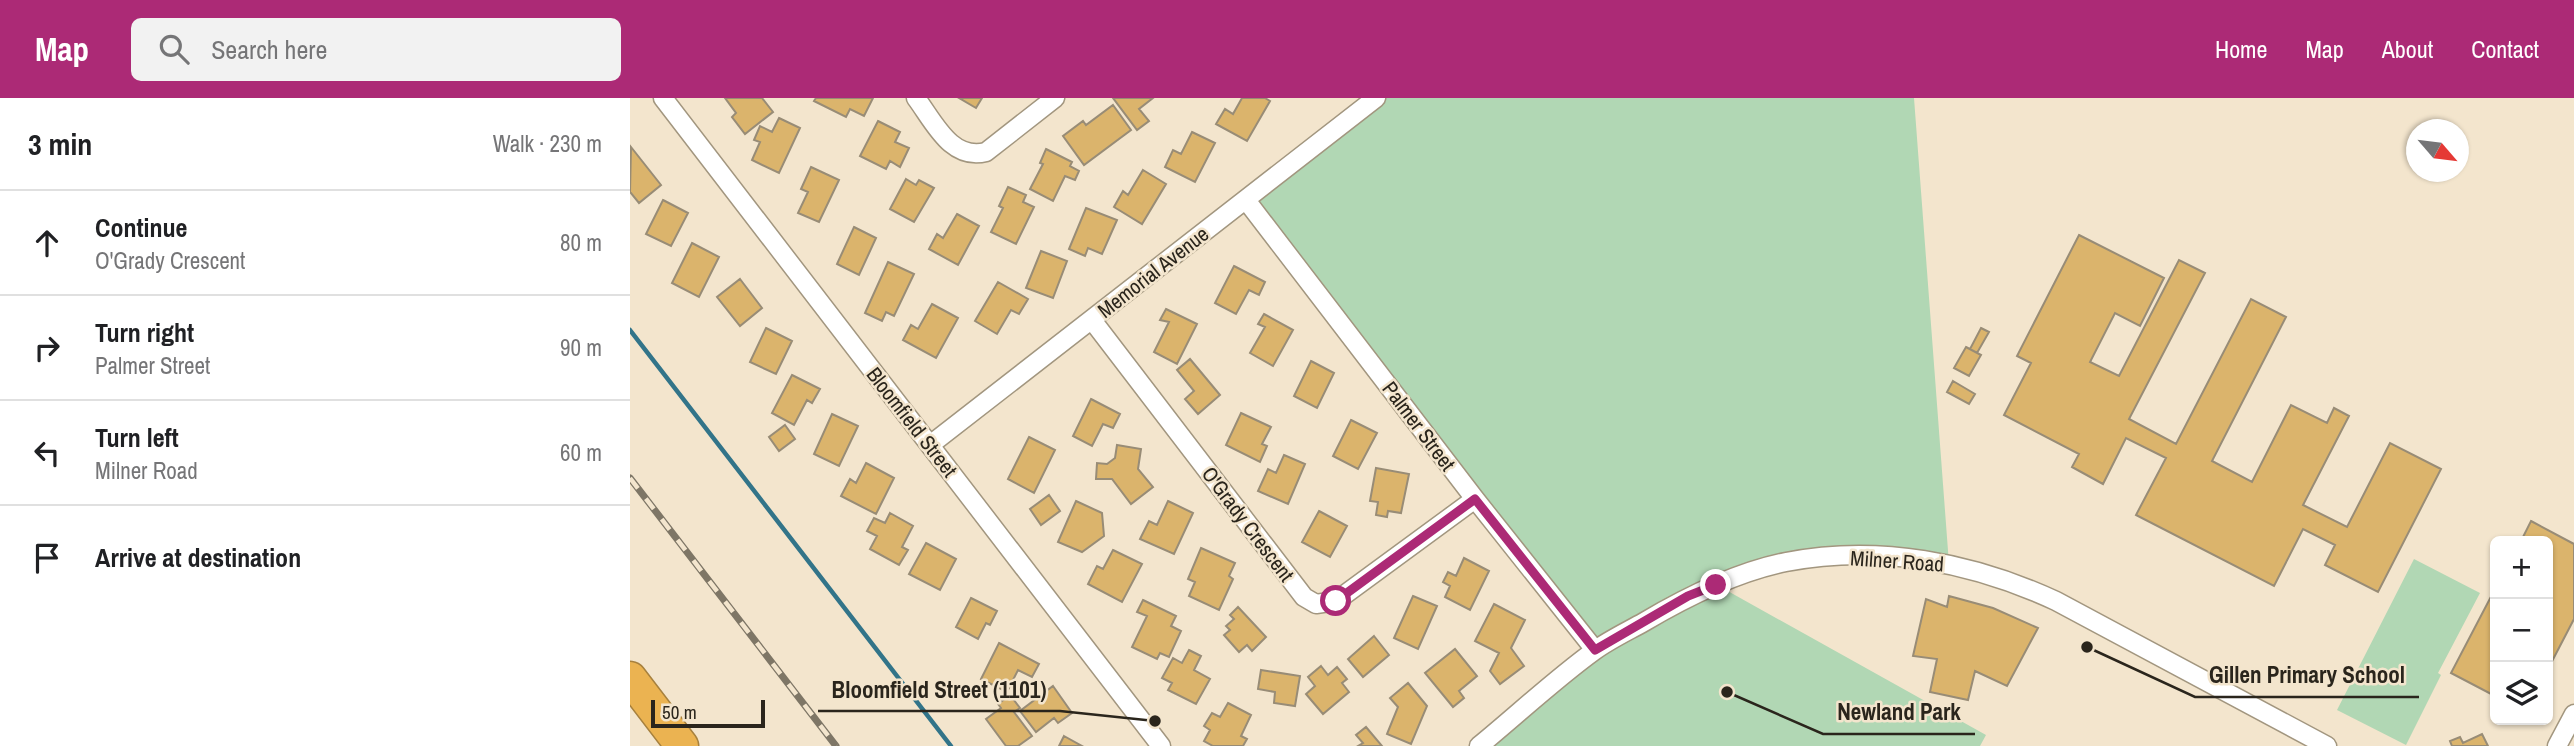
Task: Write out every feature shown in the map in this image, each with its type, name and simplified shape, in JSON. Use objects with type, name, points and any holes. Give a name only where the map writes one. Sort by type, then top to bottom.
[{"type":"highway","points":[[630,678],[682,746]]},
{"type":"street","name":"Bloomfield Street","points":[[663,98],[1161,746]]},
{"type":"street","points":[[916,98],[953,147],[974,155],[986,152],[1055,98]]},
{"type":"street","name":"Memorial Avenue","points":[[930,445],[1376,98]]},
{"type":"street","name":"Palmer Street","points":[[1246,200],[1475,499],[1595,650]]},
{"type":"street","name":"O'Grady Crescent","points":[[1092,320],[1304,597],[1316,604],[1336,601],[1475,499]]},
{"type":"street","name":"Milner Road","points":[[1479,746],[1595,650],[1688,596],[1786,562],[1846,556],[1903,557],[1949,564],[2015,582],[2056,601],[2327,746]]},
{"type":"street","points":[[2557,746],[2574,714]]},
{"type":"green space","points":[[1376,98],[1914,98],[1949,564],[1846,556],[1717,585],[1986,735],[1980,746],[1479,746],[1595,650],[1246,200]]},
{"type":"green space","points":[[2414,559],[2480,593],[2438,673],[2441,675],[2406,745],[2337,710]]},
{"type":"building","points":[[725,98],[762,98],[773,112],[745,134],[732,117],[736,113]]},
{"type":"building","points":[[816,98],[873,98],[864,116],[850,109],[846,117],[814,101]]},
{"type":"building","points":[[959,98],[982,98],[976,108]]},
{"type":"building","points":[[1113,98],[1153,98],[1139,109],[1149,121],[1137,130]]},
{"type":"building","points":[[1242,98],[1265,98],[1270,101],[1247,141],[1216,124],[1225,109],[1233,114]]},
{"type":"building","points":[[1113,105],[1131,130],[1084,165],[1063,136],[1083,121],[1086,125]]},
{"type":"building","points":[[779,118],[800,128],[779,173],[752,160],[760,142],[754,140],[760,126],[772,132]]},
{"type":"building","points":[[878,121],[900,132],[895,142],[909,148],[900,167],[890,161],[886,169],[860,156]]},
{"type":"building","points":[[1192,132],[1215,143],[1195,182],[1165,167],[1173,150],[1181,154]]},
{"type":"building","points":[[631,147],[661,185],[639,203],[630,192]]},
{"type":"building","points":[[1046,149],[1072,162],[1070,166],[1079,171],[1075,180],[1065,176],[1053,201],[1030,189],[1043,164],[1040,163]]},
{"type":"building","points":[[811,167],[839,180],[819,222],[798,213],[808,192],[801,189]]},
{"type":"building","points":[[1143,170],[1166,184],[1142,224],[1114,207],[1123,191],[1128,195]]},
{"type":"building","points":[[906,179],[916,185],[919,180],[934,188],[914,222],[890,209]]},
{"type":"building","points":[[1008,187],[1026,195],[1023,202],[1034,207],[1016,244],[991,232],[1003,208],[999,206]]},
{"type":"building","points":[[663,200],[688,213],[671,246],[646,234]]},
{"type":"building","points":[[1086,208],[1117,220],[1102,254],[1088,248],[1085,256],[1069,249]]},
{"type":"building","points":[[957,214],[979,226],[958,265],[929,249],[937,234],[943,238]]},
{"type":"building","points":[[854,227],[876,238],[859,275],[837,264]]},
{"type":"building","points":[[2079,235],[2164,278],[2140,326],[2115,313],[2090,362],[2119,376],[2179,260],[2205,273],[2129,419],[2176,444],[2251,299],[2286,317],[2212,461],[2252,482],[2291,405],[2327,423],[2334,408],[2349,416],[2303,505],[2347,527],[2390,443],[2441,469],[2378,592],[2325,565],[2335,545],[2303,529],[2274,586],[2136,515],[2166,458],[2126,438],[2103,484],[2072,467],[2079,454],[2004,415],[2031,363],[2017,356]]},
{"type":"building","points":[[692,243],[719,257],[699,297],[672,283]]},
{"type":"building","points":[[1041,251],[1067,261],[1053,298],[1026,288]]},
{"type":"building","points":[[888,262],[914,274],[894,316],[886,312],[882,321],[865,313]]},
{"type":"building","points":[[1234,266],[1265,282],[1259,295],[1249,290],[1236,314],[1215,303]]},
{"type":"building","points":[[740,279],[762,308],[740,326],[717,297]]},
{"type":"building","points":[[998,282],[1028,299],[1019,314],[1011,310],[997,334],[975,321]]},
{"type":"building","points":[[932,304],[958,318],[936,358],[903,340],[911,325],[918,329]]},
{"type":"building","points":[[1166,309],[1197,324],[1177,364],[1154,352],[1169,322],[1160,320]]},
{"type":"building","points":[[1264,314],[1293,330],[1273,366],[1250,353],[1265,327],[1258,324]]},
{"type":"building","points":[[766,328],[792,341],[776,374],[750,362]]},
{"type":"building","points":[[1981,328],[1989,332],[1977,353],[1970,349]]},
{"type":"building","points":[[1966,347],[1981,355],[1969,376],[1954,368]]},
{"type":"building","points":[[1190,359],[1220,395],[1198,414],[1185,399],[1194,391],[1177,370]]},
{"type":"building","points":[[1311,361],[1334,373],[1317,408],[1294,396]]},
{"type":"building","points":[[792,375],[820,389],[812,403],[807,400],[794,425],[772,413]]},
{"type":"building","points":[[1953,381],[1975,394],[1969,404],[1947,392]]},
{"type":"building","points":[[1091,399],[1120,414],[1113,428],[1103,424],[1092,446],[1073,436]]},
{"type":"building","points":[[1241,413],[1271,427],[1262,444],[1267,446],[1260,462],[1226,445]]},
{"type":"building","points":[[832,414],[858,426],[839,466],[814,454]]},
{"type":"building","points":[[1351,420],[1377,433],[1358,469],[1333,456]]},
{"type":"building","points":[[785,425],[795,439],[779,451],[769,437]]},
{"type":"building","points":[[1029,437],[1055,450],[1034,493],[1008,479]]},
{"type":"building","points":[[1117,445],[1141,449],[1138,469],[1153,487],[1131,504],[1112,479],[1096,479],[1097,463],[1107,464],[1115,458]]},
{"type":"building","points":[[1284,455],[1305,464],[1288,504],[1258,491],[1268,469],[1276,473]]},
{"type":"building","points":[[866,463],[894,478],[876,514],[841,496],[850,479],[856,483]]},
{"type":"building","points":[[1376,468],[1409,474],[1401,513],[1388,511],[1387,517],[1376,515],[1378,502],[1370,501]]},
{"type":"building","points":[[1049,495],[1060,511],[1041,525],[1030,509]]},
{"type":"building","points":[[1076,501],[1102,513],[1104,536],[1082,552],[1058,542]]},
{"type":"building","points":[[1168,501],[1193,513],[1174,554],[1140,539],[1149,521],[1157,525]]},
{"type":"building","points":[[1319,511],[1347,526],[1330,557],[1302,542]]},
{"type":"building","points":[[890,513],[913,526],[902,547],[908,550],[899,565],[870,549],[877,536],[867,531],[874,518],[885,523]]},
{"type":"building","points":[[2531,521],[2574,544],[2574,619],[2553,659],[2553,536],[2524,536]]},
{"type":"building","points":[[926,543],[956,559],[940,590],[909,574]]},
{"type":"building","points":[[1201,548],[1235,563],[1229,576],[1233,579],[1219,610],[1189,596],[1195,582],[1188,579]]},
{"type":"building","points":[[1113,550],[1142,564],[1122,602],[1088,584],[1097,566],[1103,569]]},
{"type":"building","points":[[1464,558],[1489,571],[1470,610],[1445,597],[1450,586],[1443,582],[1448,572],[1456,576]]},
{"type":"building","points":[[1413,596],[1437,606],[1418,649],[1394,638]]},
{"type":"building","points":[[1949,596],[1993,608],[2038,628],[2007,686],[1975,671],[1968,700],[1930,692],[1937,659],[1913,656],[1926,599],[1947,607]]},
{"type":"building","points":[[971,598],[997,611],[990,625],[986,623],[978,639],[956,627]]},
{"type":"building","points":[[2490,599],[2490,693],[2451,673]]},
{"type":"building","points":[[1143,600],[1176,616],[1171,626],[1181,631],[1169,657],[1160,653],[1157,659],[1132,647],[1147,616],[1137,612]]},
{"type":"building","points":[[1494,604],[1525,620],[1511,648],[1524,666],[1500,684],[1490,671],[1499,653],[1475,641]]},
{"type":"building","points":[[1238,607],[1266,637],[1252,651],[1247,645],[1239,652],[1224,635],[1230,630],[1226,626],[1234,619],[1230,615]]},
{"type":"building","points":[[1374,636],[1389,655],[1363,677],[1348,659]]},
{"type":"building","points":[[999,643],[1039,664],[1032,677],[1018,670],[1007,692],[981,679]]},
{"type":"building","points":[[1455,649],[1477,676],[1459,691],[1464,698],[1453,707],[1425,673]]},
{"type":"building","points":[[1189,650],[1201,656],[1194,670],[1210,679],[1196,704],[1168,690],[1172,683],[1162,678],[1173,658],[1182,663]]},
{"type":"building","points":[[1321,666],[1328,675],[1337,667],[1347,679],[1342,683],[1349,692],[1323,714],[1306,694],[1315,686],[1308,677]]},
{"type":"building","points":[[1261,670],[1300,676],[1295,706],[1274,703],[1275,692],[1258,689]]},
{"type":"building","points":[[1408,683],[1427,706],[1411,744],[1387,734],[1398,707],[1390,698]]},
{"type":"building","points":[[1053,686],[1072,713],[1058,723],[1054,718],[1036,732],[1020,711]]},
{"type":"building","points":[[1010,695],[1020,708],[1014,712],[1032,736],[1018,746],[1006,746],[986,719],[1001,708],[998,704]]},
{"type":"building","points":[[1228,703],[1251,715],[1241,736],[1247,739],[1243,746],[1213,746],[1204,741],[1210,730],[1204,726],[1212,713],[1220,717]]},
{"type":"building","points":[[1366,727],[1382,746],[1358,746],[1363,743],[1356,735]]},
{"type":"building","points":[[2482,734],[2488,746],[2452,746],[2450,741],[2460,737],[2463,743]]},
{"type":"building","points":[[1064,736],[1082,746],[1059,746]]},
{"type":"waterway","points":[[630,330],[951,746]]},
{"type":"railway","points":[[630,478],[836,746]]},
{"type":"place","name":"Gillen Primary School","points":[[2087,647]]},
{"type":"place","name":"Newland Park","points":[[1727,692]]},
{"type":"place","name":"Bloomfield Street (1101)","points":[[1155,721]]},
{"type":"route","points":[[1336,601],[1475,499],[1595,650],[1688,596],[1716,585]]}]
